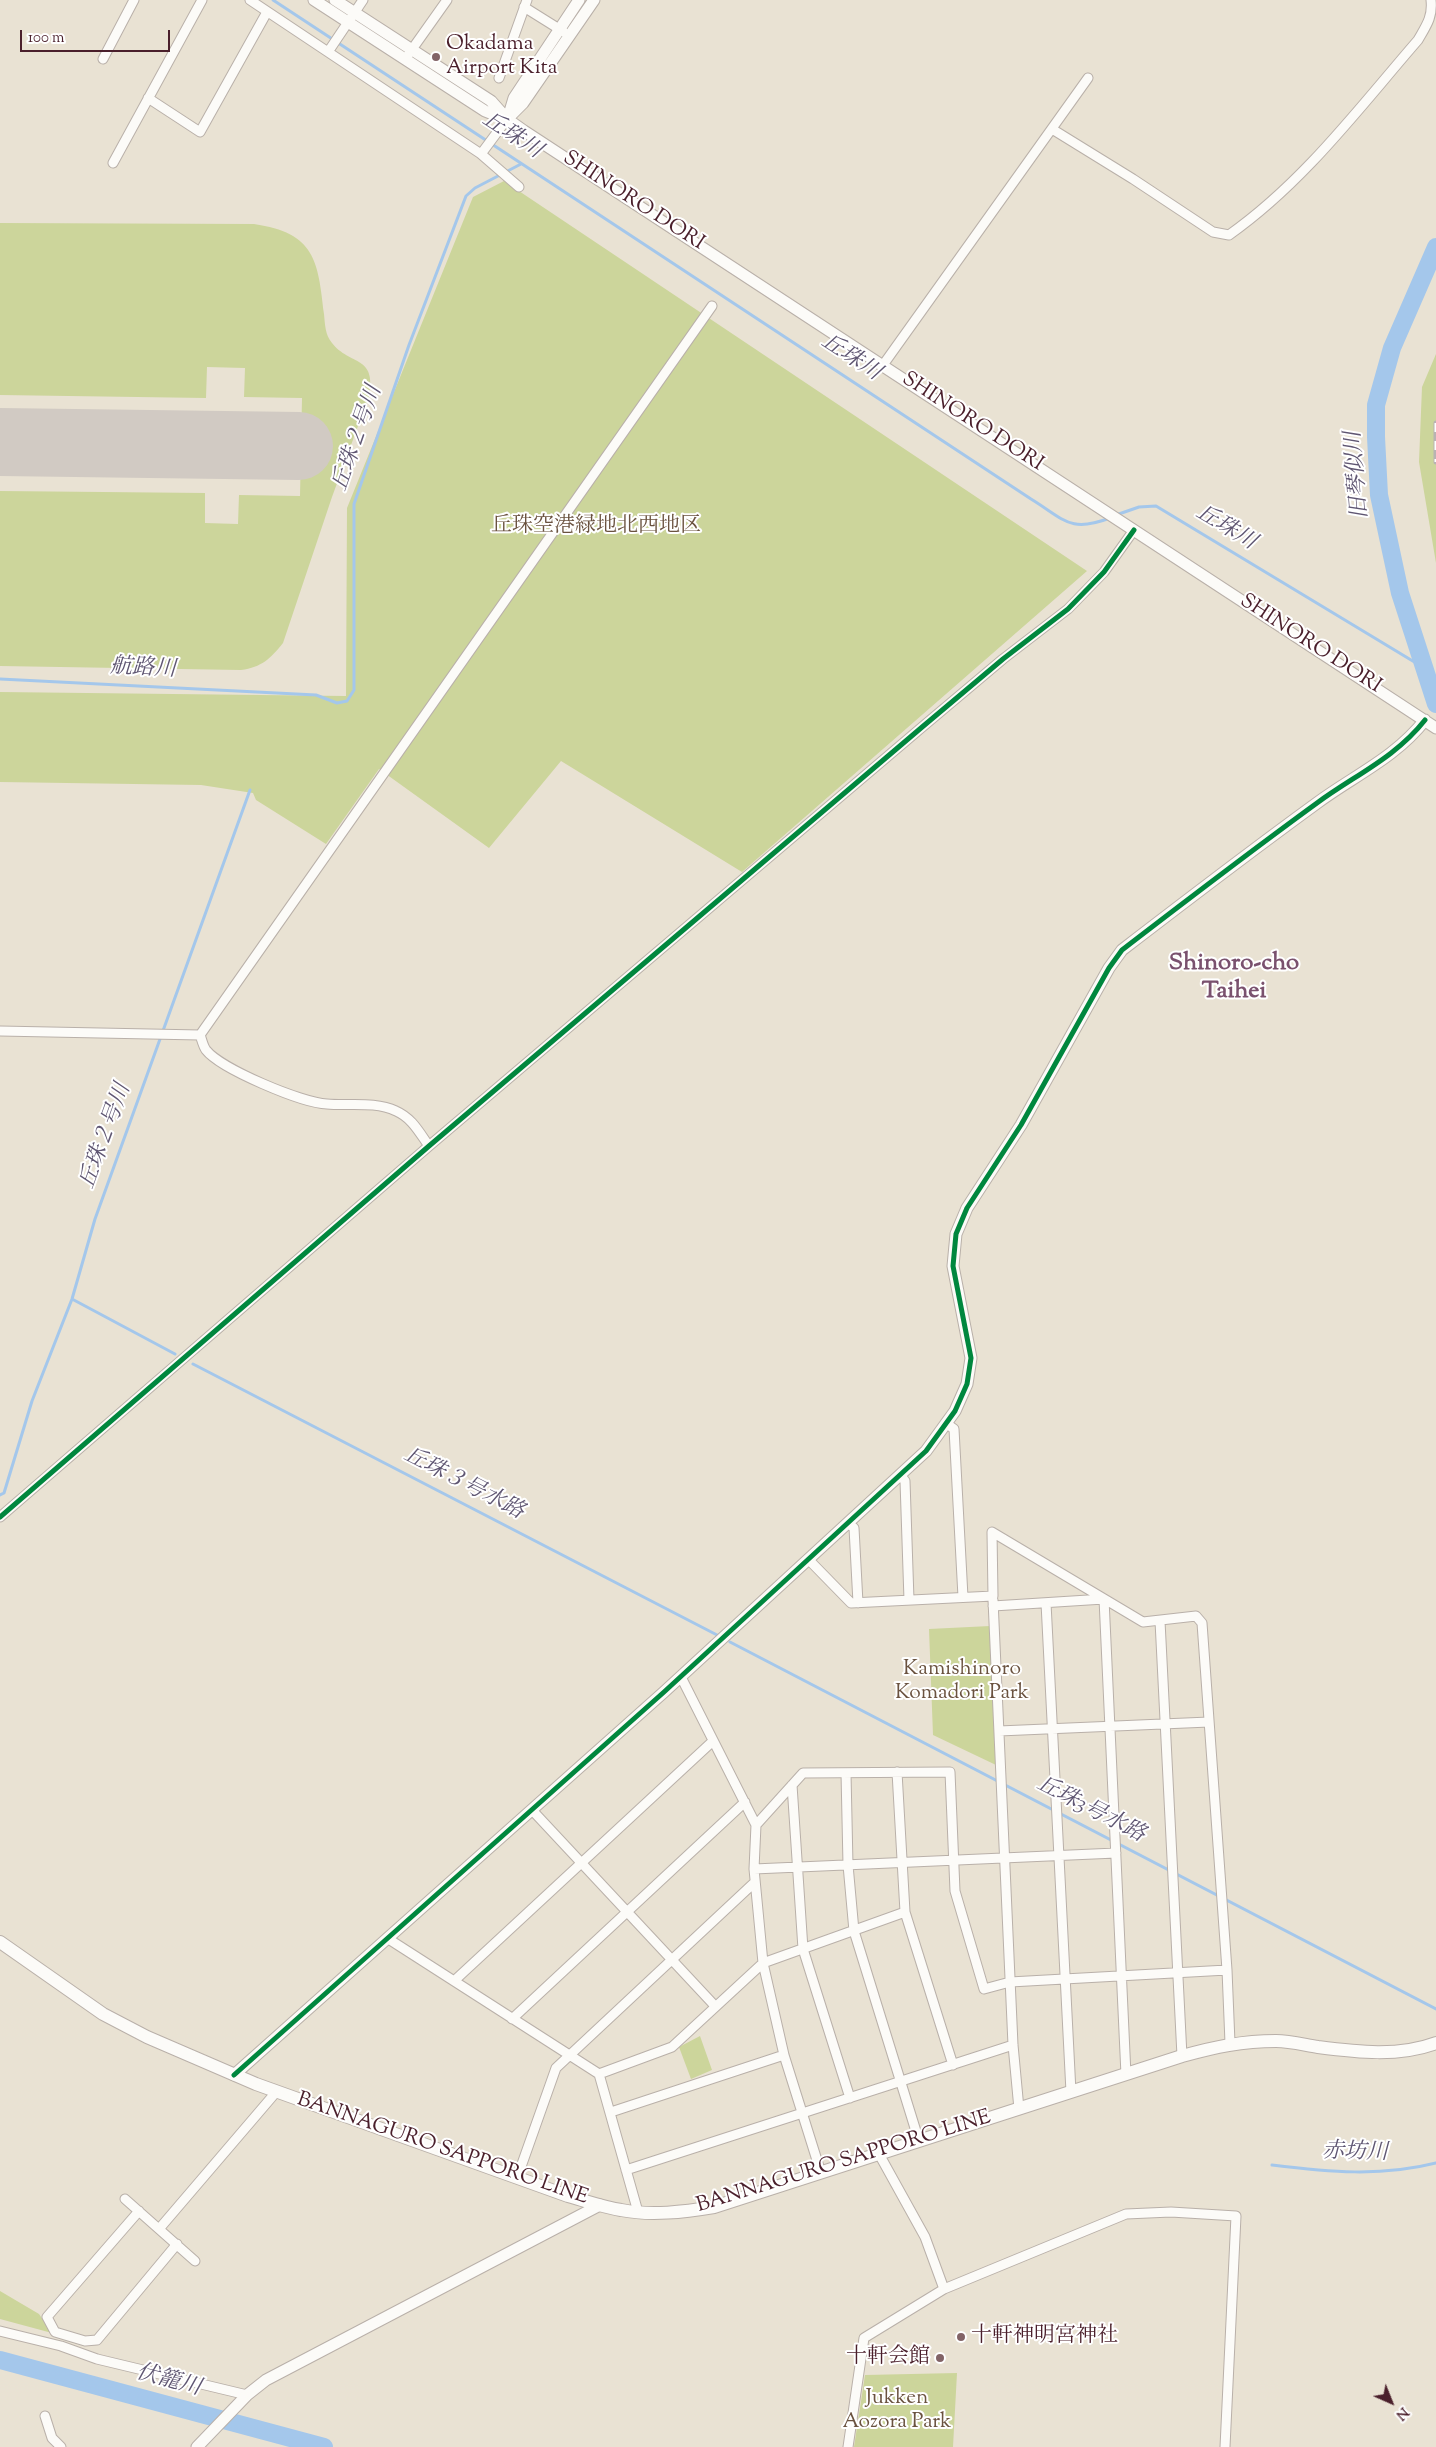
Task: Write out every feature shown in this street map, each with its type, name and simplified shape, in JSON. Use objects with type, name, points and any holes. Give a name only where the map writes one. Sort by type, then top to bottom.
[{"type":"main road","name":"BANNAGURO SAPPORO LINE","points":[[0,1942],[103,2014],[147,2037],[234,2075],[517,2178],[600,2205],[638,2212],[684,2212],[714,2207],[1182,2056],[1230,2043],[1278,2041],[1357,2051],[1385,2052],[1422,2048],[1436,2043]]},
{"type":"street","points":[[103,59],[134,0]]},
{"type":"street","points":[[113,162],[202,0]]},
{"type":"street","points":[[250,0],[483,152],[519,187]]},
{"type":"street","name":"SHINORO DORI","points":[[314,0],[351,17],[408,54],[485,111],[507,119],[1430,724]]},
{"type":"street","name":"SHINORO DORI","points":[[335,0],[351,17]]},
{"type":"street","points":[[329,50],[363,0]]},
{"type":"street","points":[[408,54],[447,0]]},
{"type":"street","points":[[507,119],[514,98],[579,0]]},
{"type":"street","points":[[483,152],[507,119],[523,104],[594,0]]},
{"type":"street","points":[[1052,129],[1134,179],[1213,232],[1229,235],[1259,214],[1315,160],[1418,40],[1432,12],[1431,0]]},
{"type":"street","points":[[499,78],[525,4],[570,37]]},
{"type":"street","points":[[148,98],[200,132],[267,12]]},
{"type":"street","points":[[883,365],[1088,78]]},
{"type":"street","points":[[200,1035],[712,306]]},
{"type":"street","points":[[0,1517],[429,1146],[995,665],[1068,609],[1104,572],[1129,527]]},
{"type":"street","points":[[234,2075],[681,1676],[926,1451],[947,1424],[967,1384],[971,1358],[953,1266],[956,1234],[966,1208],[1021,1125],[1109,968],[1122,950],[1258,845],[1340,786],[1380,763],[1430,724]]},
{"type":"street","points":[[0,1031],[200,1035]]},
{"type":"street","points":[[200,1035],[206,1049],[224,1065],[293,1095],[325,1104],[366,1105],[394,1110],[409,1118],[429,1146]]},
{"type":"street","points":[[947,1424],[954,1429],[963,1597]]},
{"type":"street","points":[[900,1475],[906,1481],[910,1600]]},
{"type":"street","points":[[848,1523],[854,1528],[858,1602]]},
{"type":"street","points":[[1019,2109],[1013,2045],[1004,1857],[993,1606],[992,1532],[1143,1622],[1196,1616],[1202,1623],[1227,1970],[1230,2043]]},
{"type":"street","points":[[808,1559],[851,1603],[993,1596]]},
{"type":"street","points":[[993,1606],[1104,1599]]},
{"type":"street","points":[[1104,1599],[1126,2075]]},
{"type":"street","points":[[1046,1603],[1071,2092]]},
{"type":"street","points":[[1160,1620],[1182,2056]]},
{"type":"street","points":[[681,1676],[756,1825],[754,1869],[763,1963],[784,2054],[820,2173]]},
{"type":"street","points":[[999,1731],[1209,1722]]},
{"type":"street","points":[[454,1981],[713,1741]]},
{"type":"street","points":[[897,1772],[905,1912],[953,2065]]},
{"type":"street","points":[[756,1825],[803,1773],[950,1772],[955,1891],[984,1989],[1010,1982],[1227,1970]]},
{"type":"street","points":[[846,1773],[848,1865],[854,1931],[919,2141]]},
{"type":"street","points":[[792,1785],[803,1949],[850,2098]]},
{"type":"street","points":[[512,2019],[745,1802]]},
{"type":"street","points":[[532,1810],[715,2006]]},
{"type":"street","points":[[754,1869],[1058,1855],[1116,1846]]},
{"type":"street","points":[[517,2178],[556,2068],[755,1882]]},
{"type":"street","points":[[599,2074],[672,2047],[763,1963],[905,1912]]},
{"type":"street","points":[[387,1938],[599,2074],[638,2212]]},
{"type":"street","points":[[626,2170],[803,2115],[1013,2045]]},
{"type":"street","points":[[611,2112],[784,2054]]},
{"type":"street","points":[[159,2229],[277,2092]]},
{"type":"street","points":[[879,2154],[925,2237],[944,2289]]},
{"type":"street","points":[[125,2199],[195,2261]]},
{"type":"street","points":[[198,2446],[245,2398],[266,2380],[600,2205]]},
{"type":"street","points":[[139,2211],[47,2317],[55,2332],[85,2341],[98,2340],[177,2244]]},
{"type":"street","points":[[848,2447],[864,2338],[944,2289],[1126,2214],[1171,2212],[1236,2216],[1225,2447]]},
{"type":"street","points":[[0,2331],[61,2346],[98,2359],[245,2398]]},
{"type":"street","points":[[45,2416],[52,2438],[62,2447]]},
{"type":"green space","name":"丘珠空港緑地北西地区","points":[[504,181],[1087,571],[742,872],[561,761],[489,848],[379,769],[326,844],[256,800],[253,793],[201,785],[0,782],[0,692],[346,696],[347,508],[473,197]]},
{"type":"green space","points":[[0,223],[254,224],[290,234],[310,252],[319,278],[328,336],[339,350],[366,367],[370,383],[369,396],[332,497],[283,643],[270,658],[255,667],[241,670],[0,666],[0,491],[205,493],[205,523],[238,524],[239,495],[300,496],[302,398],[244,397],[245,368],[207,367],[206,398],[0,395]]},
{"type":"green space","points":[[1436,354],[1436,563],[1419,462],[1422,387]]},
{"type":"green space","name":"Kamishinoro Komadori Park","points":[[990,1626],[996,1765],[933,1735],[929,1629]]},
{"type":"green space","points":[[700,2036],[712,2070],[691,2079],[679,2047]]},
{"type":"green space","points":[[0,2291],[39,2314],[52,2333],[0,2319]]},
{"type":"green space","name":"Jukken Aozora Park","points":[[957,2373],[953,2447],[854,2447],[865,2375]]},
{"type":"waterway","name":"丘珠川","points":[[273,0],[1060,518],[1076,524],[1086,524],[1110,518]]},
{"type":"waterway","name":"丘珠２号川","points":[[0,679],[316,695],[337,703],[347,701],[354,690],[354,504],[409,345],[466,196],[475,188],[521,164]]},
{"type":"waterway","name":"旧琴似川","points":[[1436,247],[1392,348],[1376,405],[1379,495],[1400,593],[1436,704]]},
{"type":"waterway","name":"丘珠川","points":[[1116,515],[1139,507],[1156,506],[1426,669]]},
{"type":"waterway","name":"丘珠２号川","points":[[0,1495],[4,1493],[32,1401],[72,1299],[95,1219],[250,790]]},
{"type":"waterway","name":"丘珠３号水路","points":[[72,1299],[175,1354]]},
{"type":"waterway","name":"丘珠３号水路","points":[[193,1364],[719,1636]]},
{"type":"waterway","name":"丘珠3号水路","points":[[730,1642],[1436,2009]]},
{"type":"waterway","name":"赤坊川","points":[[1272,2165],[1314,2170],[1375,2172],[1436,2163]]},
{"type":"waterway","name":"伏籠川","points":[[0,2360],[324,2447]]},
{"type":"runway","points":[[0,442],[299,446]]},
{"type":"railway","points":[[1436,423],[1436,462]]},
{"type":"cycle path","points":[[0,1517],[429,1146],[1003,659],[1068,609],[1104,572],[1134,530]]},
{"type":"cycle path","points":[[234,2075],[664,1692],[926,1451],[955,1411],[967,1384],[971,1358],[953,1266],[956,1234],[967,1208],[1021,1125],[1109,968],[1122,950],[1292,821],[1388,756],[1425,720]]},
{"type":"place","name":"Okadama Airport Kita","points":[[436,57]]},
{"type":"place","name":"十軒神明宮神社","points":[[961,2337]]},
{"type":"place","name":"十軒会館","points":[[940,2358]]},
{"type":"district","name":"Shinoro-cho Taihei","points":[[1234,979]]},
{"type":"water label","name":"航路川","points":[[143,670]]}]
